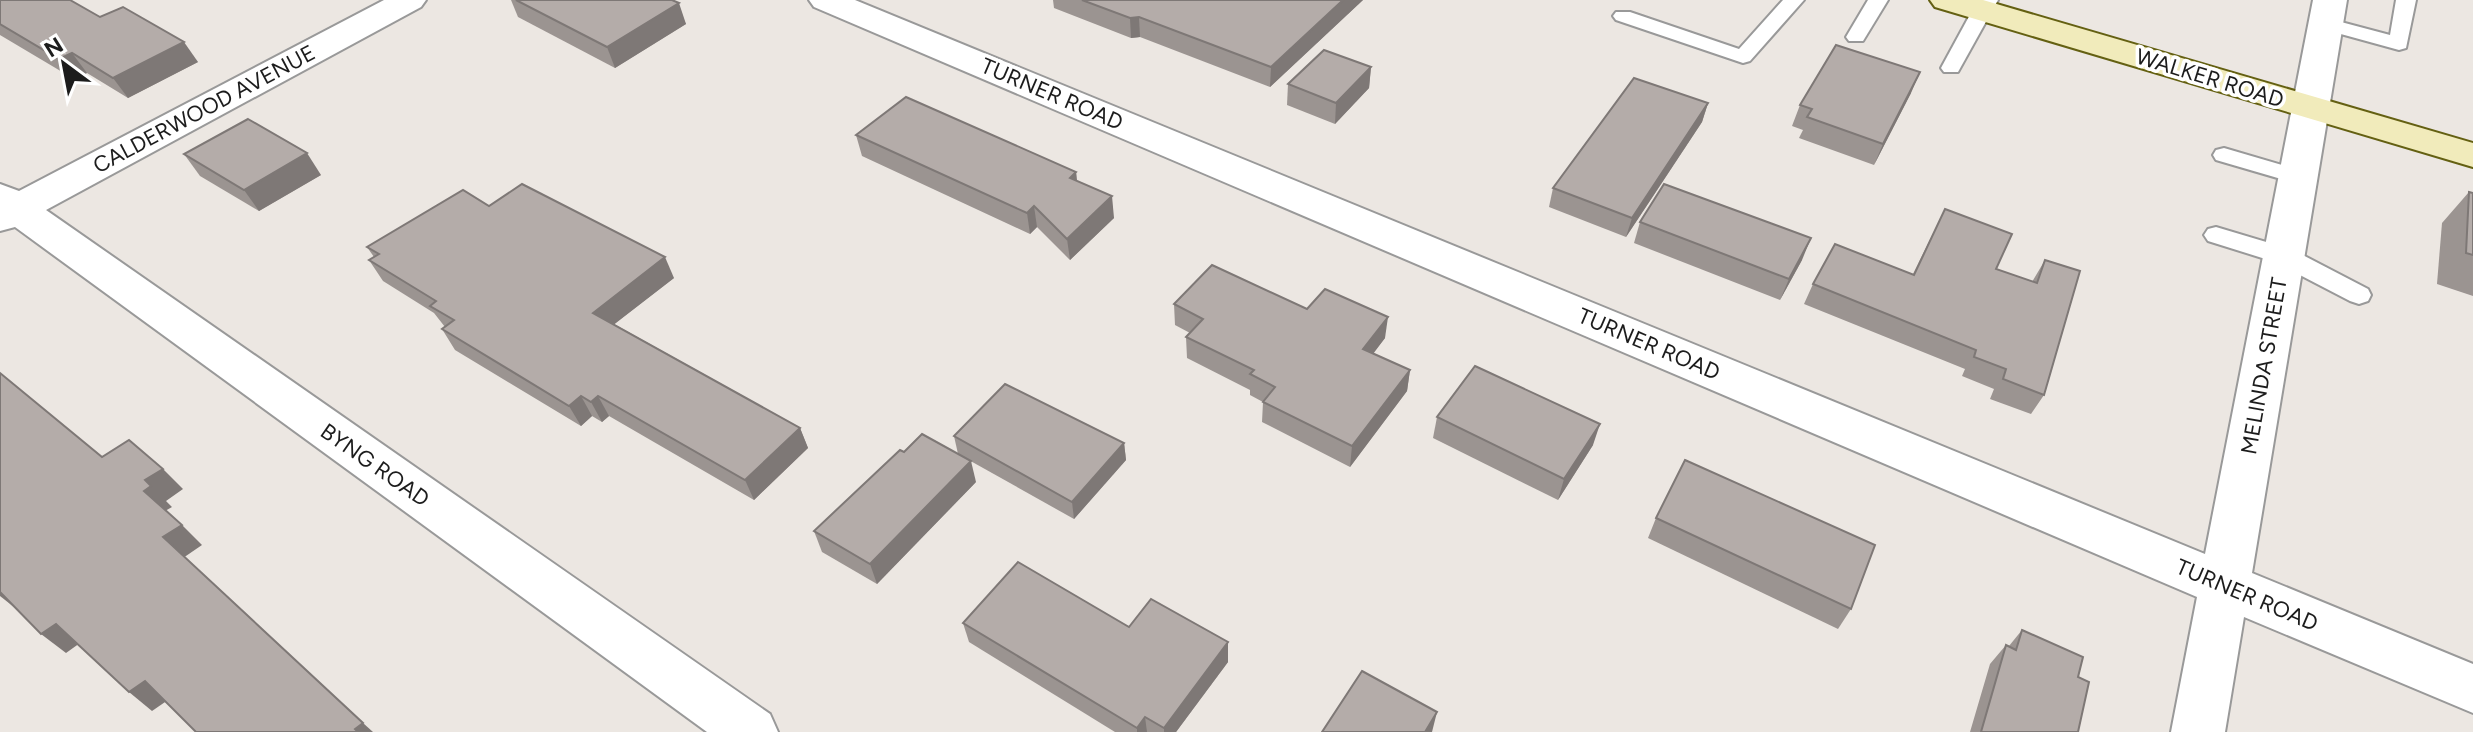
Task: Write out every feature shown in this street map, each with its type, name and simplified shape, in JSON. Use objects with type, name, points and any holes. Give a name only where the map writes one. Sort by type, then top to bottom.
[{"type":"main road","name":"WALKER ROAD","points":[[1947,0],[1986,5],[2311,108],[2473,155]]},
{"type":"street","name":"CALDERWOOD AVENUE","points":[[6,208],[409,0]]},
{"type":"street","name":"TURNER ROAD","points":[[826,0],[2473,689]]},
{"type":"street","name":"MELINDA STREET","points":[[2198,732],[2328,12]]},
{"type":"street","name":"BYNG ROAD","points":[[6,208],[751,732]]},
{"type":"lane","points":[[1623,16],[1743,57],[1794,0]]},
{"type":"lane","points":[[1856,37],[1878,0]]},
{"type":"lane","points":[[2328,12],[2399,44],[2406,0]]},
{"type":"lane","points":[[1951,68],[1986,5]]},
{"type":"lane","points":[[2224,155],[2298,177]]},
{"type":"lane","points":[[2216,235],[2284,256],[2359,295]]},
{"type":"building","points":[[0,0],[70,0],[100,17],[123,7],[184,42],[113,78],[72,53],[59,59],[0,24]]},
{"type":"building","points":[[516,0],[672,0],[679,3],[607,47]]},
{"type":"building","points":[[1082,0],[1343,0],[1271,67],[1139,17],[1130,18]]},
{"type":"building","points":[[1836,45],[1920,72],[1883,144],[1807,117],[1812,109],[1800,105]]},
{"type":"building","points":[[1324,50],[1371,67],[1336,103],[1288,84]]},
{"type":"building","points":[[1634,78],[1708,103],[1632,218],[1553,188]]},
{"type":"building","points":[[906,97],[1076,172],[1070,178],[1112,196],[1067,239],[1034,206],[1027,213],[856,135]]},
{"type":"building","points":[[248,119],[307,153],[244,190],[184,154]]},
{"type":"building","points":[[522,184],[665,257],[593,313],[800,428],[745,480],[598,396],[591,402],[581,396],[569,406],[442,329],[454,320],[430,306],[436,301],[369,260],[379,254],[367,247],[463,190],[489,206]]},
{"type":"building","points":[[1664,184],[1811,238],[1789,279],[1640,222]]},
{"type":"building","points":[[2469,192],[2473,193],[2473,255],[2466,253]]},
{"type":"building","points":[[1945,209],[2012,234],[1996,269],[2037,283],[2045,260],[2080,271],[2044,395],[2003,379],[2006,369],[1974,357],[1976,350],[1813,284],[1835,244],[1914,275]]},
{"type":"building","points":[[1212,265],[1307,309],[1325,289],[1388,317],[1363,349],[1410,370],[1352,446],[1263,402],[1275,387],[1250,374],[1254,370],[1186,337],[1203,319],[1174,304]]},
{"type":"building","points":[[1475,366],[1600,424],[1564,479],[1437,417]]},
{"type":"building","points":[[0,373],[102,457],[129,440],[163,469],[145,480],[151,486],[144,491],[182,525],[163,537],[363,723],[355,729],[358,732],[196,732],[145,681],[129,692],[56,624],[41,634],[0,592]]},
{"type":"building","points":[[1005,384],[1124,443],[1072,502],[954,436]]},
{"type":"building","points":[[922,434],[971,461],[870,564],[814,531],[900,450],[904,452]]},
{"type":"building","points":[[1685,460],[1875,545],[1851,609],[1656,518]]},
{"type":"building","points":[[1018,562],[1129,627],[1151,599],[1228,642],[1164,728],[1145,717],[1137,728],[963,623]]},
{"type":"building","points":[[2022,630],[2083,657],[2078,677],[2089,682],[2078,732],[1981,732],[2006,645],[2016,650]]},
{"type":"building","points":[[1362,671],[1437,712],[1425,732],[1322,732]]}]
